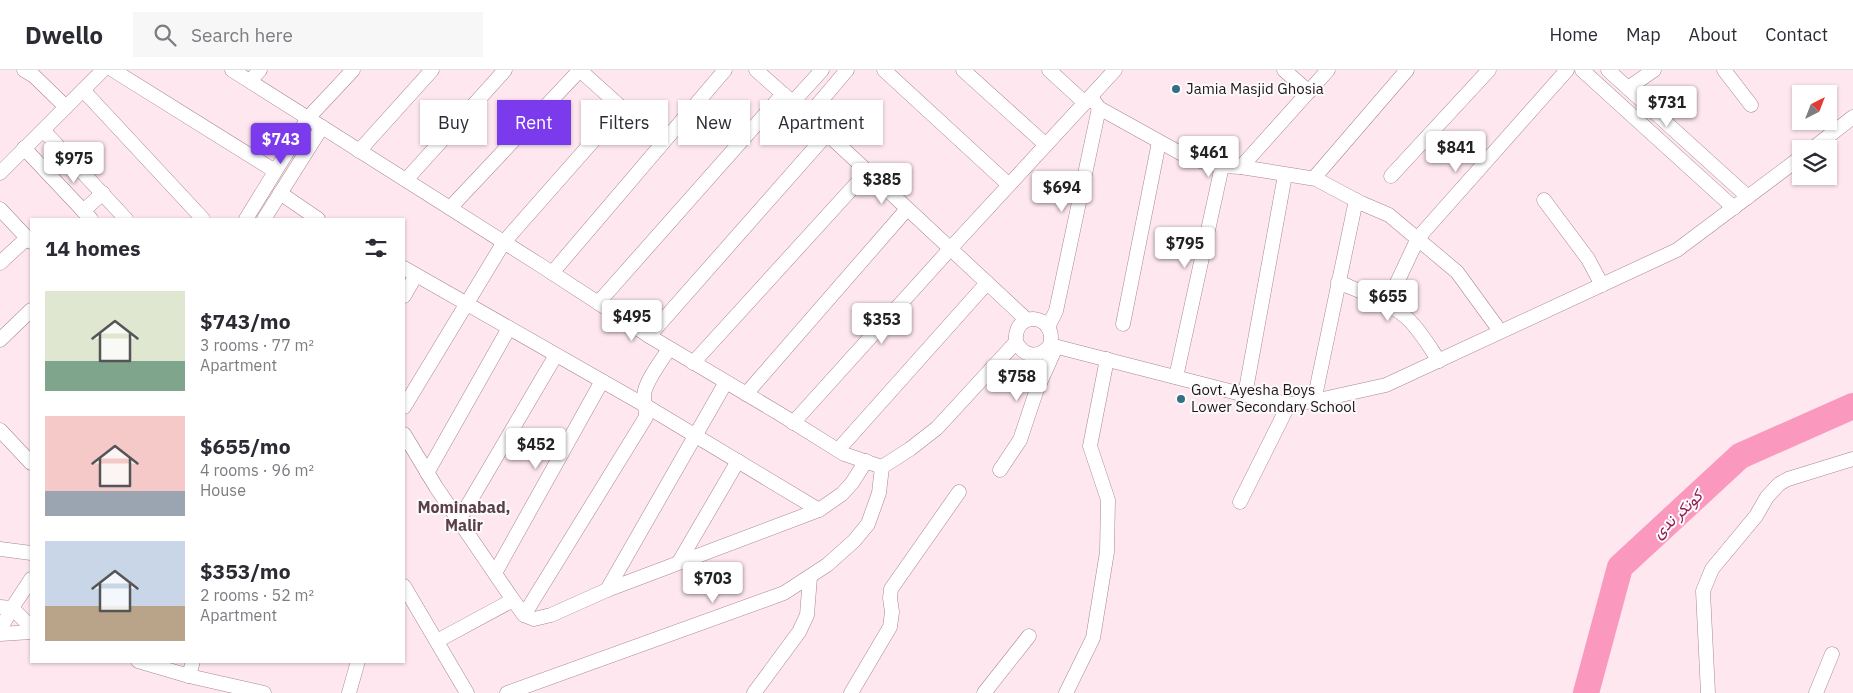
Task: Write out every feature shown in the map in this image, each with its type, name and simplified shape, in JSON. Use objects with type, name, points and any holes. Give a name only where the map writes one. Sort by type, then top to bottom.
[{"type":"street","points":[[24,70],[34,76],[66,106]]},
{"type":"street","points":[[0,173],[103,70]]},
{"type":"street","points":[[114,70],[275,171]]},
{"type":"street","points":[[232,70],[669,349],[794,422],[844,454],[866,462],[882,466],[910,449],[937,428],[1016,342]]},
{"type":"street","points":[[250,82],[260,70]]},
{"type":"street","points":[[247,218],[308,118],[353,70]]},
{"type":"street","points":[[359,151],[432,70]]},
{"type":"street","points":[[406,180],[505,70]]},
{"type":"street","points":[[668,137],[725,70]]},
{"type":"street","points":[[756,70],[788,98]]},
{"type":"street","points":[[598,303],[788,98],[822,70]]},
{"type":"street","points":[[822,100],[847,70]]},
{"type":"street","points":[[884,70],[1009,185]]},
{"type":"street","points":[[963,70],[1046,145]]},
{"type":"street","points":[[1049,70],[1099,108],[1191,159],[1222,166],[1314,178],[1389,215],[1457,272],[1500,331]]},
{"type":"street","points":[[794,422],[1115,70]]},
{"type":"street","points":[[1284,70],[1309,92]]},
{"type":"street","points":[[1241,167],[1328,70]]},
{"type":"street","points":[[1314,178],[1407,70]]},
{"type":"street","points":[[1391,176],[1489,70]]},
{"type":"street","points":[[1387,304],[1418,238],[1567,70]]},
{"type":"street","points":[[1582,70],[1734,208]]},
{"type":"street","points":[[1608,70],[1748,197]]},
{"type":"street","points":[[1628,88],[1654,70]]},
{"type":"street","points":[[1724,70],[1751,105]]},
{"type":"street","points":[[450,208],[578,72],[583,73],[613,100]]},
{"type":"street","points":[[84,90],[201,218]]},
{"type":"street","points":[[1048,326],[1056,311],[1099,108]]},
{"type":"street","points":[[1824,140],[1853,118]]},
{"type":"street","points":[[265,218],[322,127]]},
{"type":"street","points":[[43,130],[125,218]]},
{"type":"street","points":[[1123,324],[1159,142]]},
{"type":"street","points":[[405,405],[504,242],[589,145]]},
{"type":"street","points":[[552,273],[661,145]]},
{"type":"street","points":[[648,336],[817,145]]},
{"type":"street","points":[[839,145],[1027,320]]},
{"type":"street","points":[[24,148],[87,215],[102,193]]},
{"type":"street","points":[[1000,470],[1020,440],[1053,346],[1048,326],[1038,320],[1027,320],[1018,328],[1016,342],[1024,352],[1030,355],[1041,353],[1053,346],[1245,395],[1289,404],[1314,401],[1386,385],[1677,250],[1792,164]]},
{"type":"street","points":[[1176,377],[1222,166]]},
{"type":"street","points":[[693,363],[867,172]]},
{"type":"street","points":[[1245,395],[1285,174]]},
{"type":"street","points":[[280,194],[316,218]]},
{"type":"street","points":[[1314,401],[1356,200]]},
{"type":"street","points":[[1544,200],[1588,259],[1602,285]]},
{"type":"street","points":[[0,209],[29,240],[0,263]]},
{"type":"street","points":[[746,394],[907,209]]},
{"type":"street","points":[[405,292],[410,271],[646,406],[819,510]]},
{"type":"street","points":[[1338,282],[1387,304],[1406,317],[1423,336],[1439,361]]},
{"type":"street","points":[[838,450],[987,283]]},
{"type":"street","points":[[0,340],[30,311]]},
{"type":"street","points":[[427,473],[509,328]]},
{"type":"street","points":[[524,614],[646,416],[644,396],[647,385],[669,349]]},
{"type":"street","points":[[459,520],[556,355]]},
{"type":"street","points":[[1066,693],[1093,638],[1107,552],[1108,500],[1090,446],[1107,360]]},
{"type":"street","points":[[495,573],[602,381]]},
{"type":"street","points":[[607,590],[726,382]]},
{"type":"street","points":[[1240,502],[1289,404]]},
{"type":"street","points":[[0,430],[30,461]]},
{"type":"street","points":[[405,436],[427,473],[513,600],[524,614],[534,619],[551,615],[607,590],[819,510],[842,494],[866,462]]},
{"type":"street","points":[[1708,693],[1703,591],[1712,569],[1756,516],[1767,497],[1779,484],[1788,479],[1853,459]]},
{"type":"street","points":[[679,562],[738,461]]},
{"type":"street","points":[[507,693],[784,594],[827,565],[854,541],[868,524],[880,493],[882,466]]},
{"type":"street","points":[[851,693],[890,627],[892,612],[891,589],[959,492]]},
{"type":"street","points":[[0,549],[30,552]]},
{"type":"street","points":[[744,693],[757,690],[799,632],[805,621],[810,577]]},
{"type":"street","points":[[0,630],[6,608],[30,580]]},
{"type":"street","points":[[405,588],[468,693]]},
{"type":"street","points":[[437,641],[513,600]]},
{"type":"street","points":[[6,608],[30,626]]},
{"type":"street","points":[[0,634],[30,632]]},
{"type":"street","points":[[984,693],[1029,636]]},
{"type":"street","points":[[1816,693],[1832,654]]},
{"type":"street","points":[[145,663],[189,676],[264,693]]},
{"type":"street","points":[[189,676],[192,663]]},
{"type":"street","points":[[349,693],[357,663]]},
{"type":"waterway","name":"کونکر ندی","points":[[1586,693],[1620,567],[1740,456],[1853,406]]},
{"type":"place","name":"Jamia Masjid Ghosia","points":[[1176,89]]},
{"type":"place","name":"Govt. Ayesha Boys Lower Secondary School","points":[[1181,399]]},
{"type":"district","name":"Mominabad, Malir","points":[[464,516]]}]
